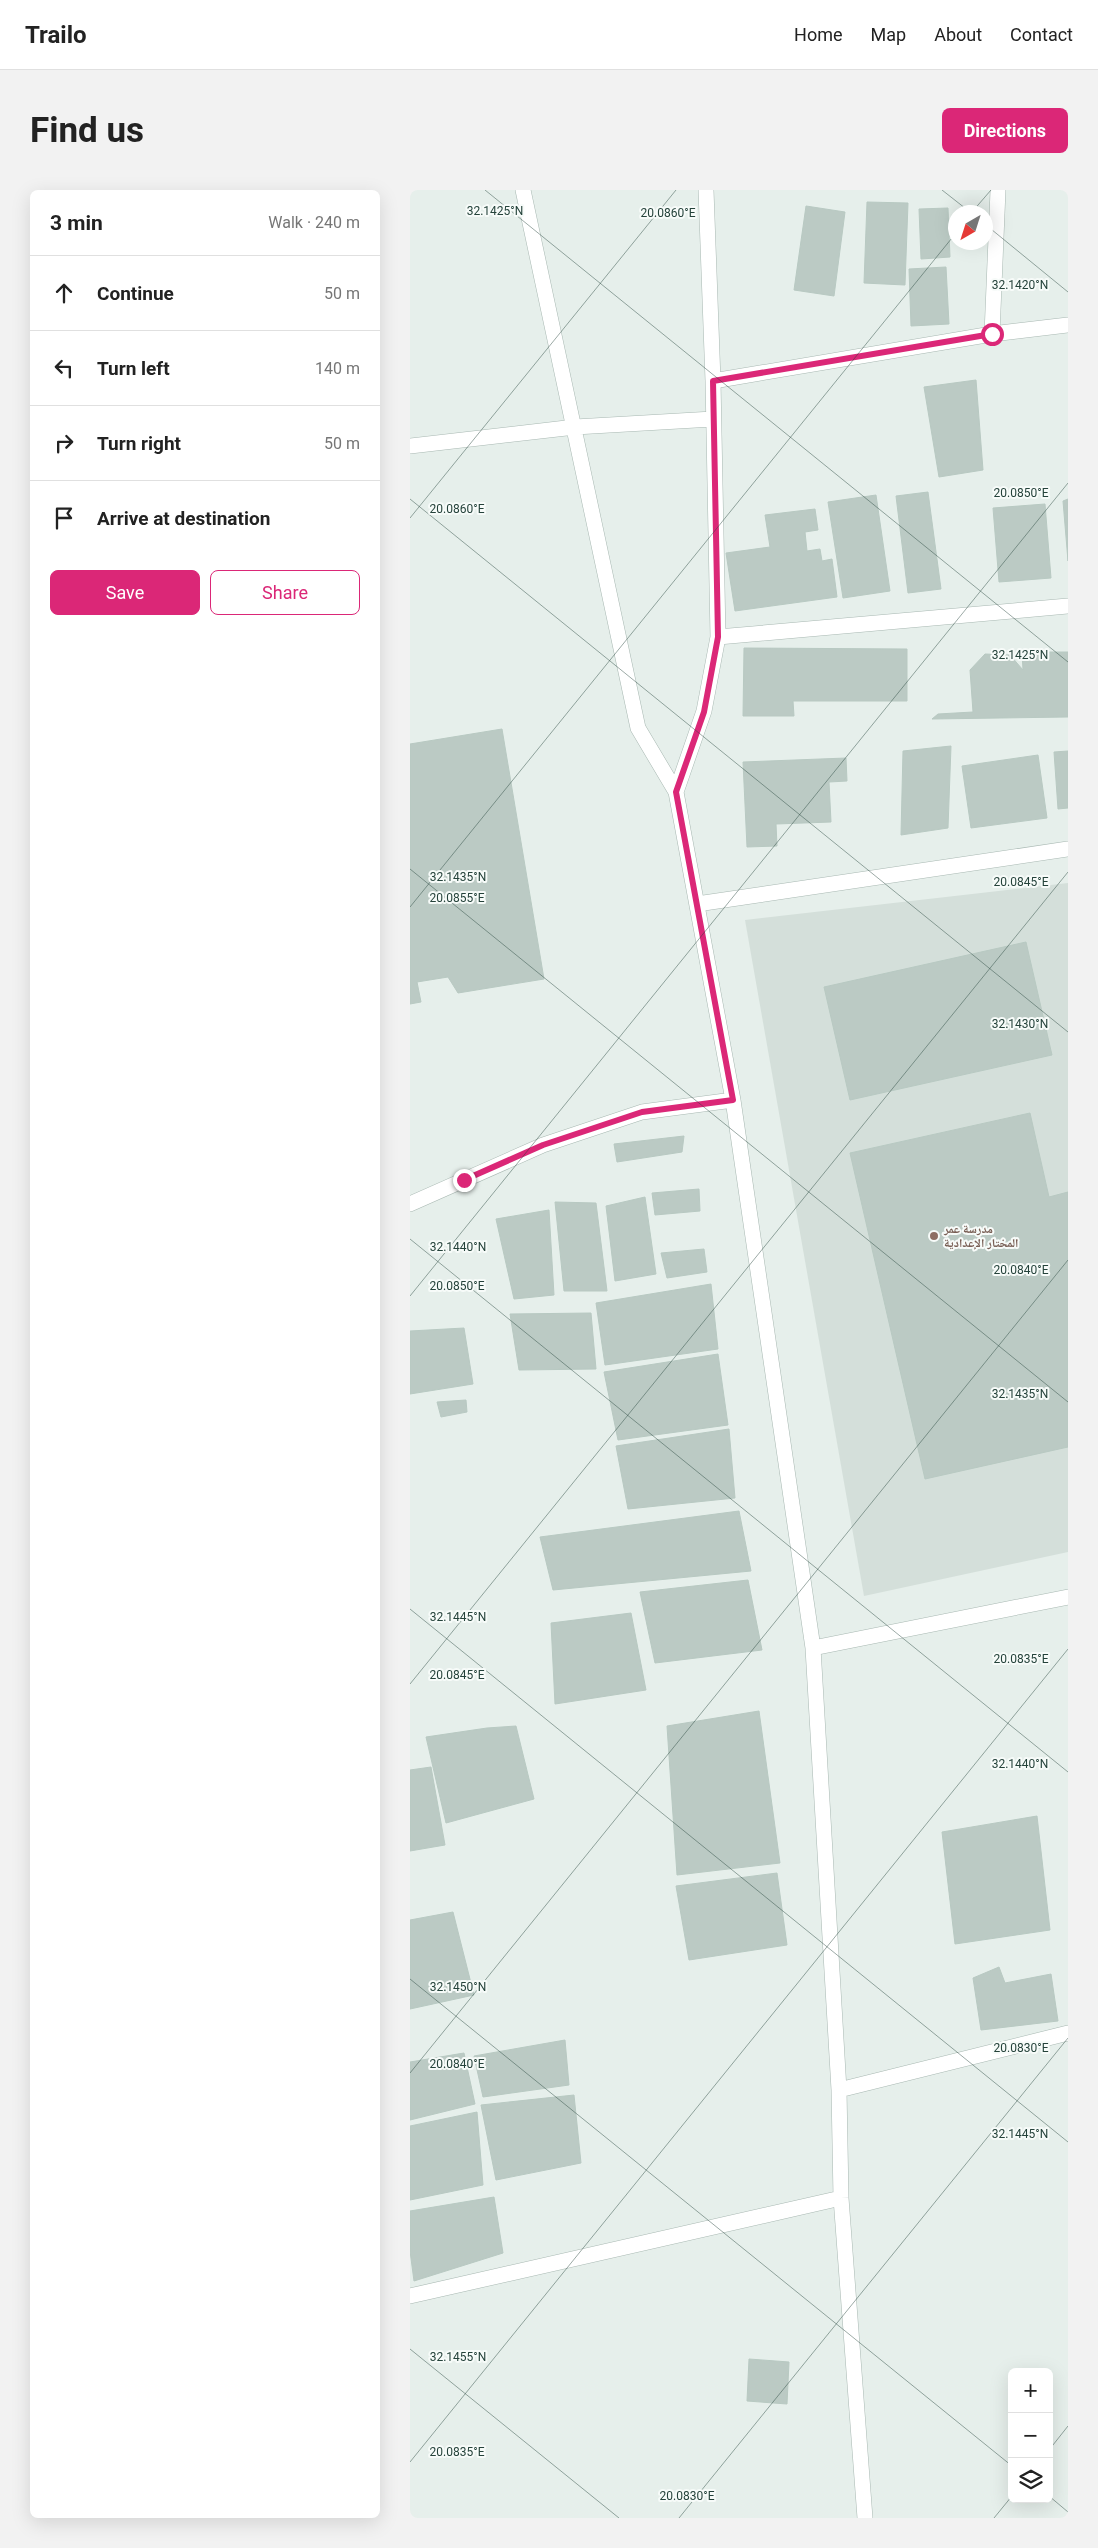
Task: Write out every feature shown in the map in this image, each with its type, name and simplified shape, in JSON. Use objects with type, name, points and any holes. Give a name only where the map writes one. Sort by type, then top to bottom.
[{"type":"street","points":[[523,190],[638,728],[676,792],[733,1100],[813,1648],[839,2090],[841,2198],[864,2518]]},
{"type":"street","points":[[676,792],[704,712],[718,637],[713,381],[706,190]]},
{"type":"street","points":[[992,334],[998,190]]},
{"type":"street","points":[[713,381],[992,334],[1068,324]]},
{"type":"street","points":[[410,446],[575,427],[713,420]]},
{"type":"street","points":[[718,637],[1068,606]]},
{"type":"street","points":[[697,904],[1068,849]]},
{"type":"street","points":[[410,1204],[543,1145],[642,1112],[733,1100]]},
{"type":"street","points":[[813,1648],[1068,1597]]},
{"type":"street","points":[[839,2090],[1068,2033]]},
{"type":"street","points":[[410,2296],[841,2198]]},
{"type":"shaded area","name":"مدرسة عمر المختار الإعدادية","points":[[1068,883],[1068,1552],[864,1596],[745,920]]},
{"type":"building","points":[[867,202],[908,203],[905,285],[864,283]]},
{"type":"building","points":[[806,206],[845,212],[834,296],[794,290]]},
{"type":"building","points":[[948,208],[948,250],[950,250],[950,257],[921,259],[919,209]]},
{"type":"building","points":[[946,267],[949,324],[911,326],[909,269]]},
{"type":"building","points":[[976,380],[983,470],[939,477],[924,387]]},
{"type":"building","points":[[928,492],[941,589],[908,593],[896,496]]},
{"type":"building","points":[[876,495],[890,591],[843,598],[828,502]]},
{"type":"building","points":[[1068,499],[1068,561],[1063,501]]},
{"type":"building","points":[[1045,504],[1051,578],[999,582],[993,508]]},
{"type":"building","points":[[815,509],[818,530],[805,532],[807,551],[820,549],[822,561],[832,559],[837,597],[735,611],[726,553],[770,547],[765,515]]},
{"type":"building","points":[[744,648],[907,649],[907,701],[793,701],[794,716],[743,716]]},
{"type":"building","points":[[1022,652],[1068,652],[1068,717],[932,719],[938,714],[973,712],[970,670],[985,654],[1010,655],[1023,670]]},
{"type":"building","points":[[502,729],[544,979],[458,993],[448,977],[417,982],[421,1002],[410,1004],[410,744]]},
{"type":"building","points":[[951,746],[948,828],[901,835],[903,751]]},
{"type":"building","points":[[1068,751],[1068,808],[1058,809],[1054,752]]},
{"type":"building","points":[[1038,755],[1047,818],[971,828],[962,766]]},
{"type":"building","points":[[846,758],[847,781],[829,782],[831,822],[776,824],[777,846],[747,847],[743,762]]},
{"type":"building","points":[[1026,942],[1052,1055],[850,1100],[824,987]]},
{"type":"building","points":[[1030,1113],[1049,1197],[1068,1192],[1068,1447],[925,1479],[850,1153]]},
{"type":"building","points":[[684,1136],[682,1152],[617,1162],[614,1144]]},
{"type":"building","points":[[699,1189],[700,1211],[655,1215],[652,1193]]},
{"type":"building","points":[[645,1197],[656,1274],[615,1281],[606,1206]]},
{"type":"building","points":[[555,1202],[596,1203],[607,1291],[564,1291]]},
{"type":"building","points":[[549,1210],[554,1295],[514,1299],[496,1219]]},
{"type":"building","points":[[704,1249],[707,1272],[667,1278],[661,1253]]},
{"type":"building","points":[[711,1284],[718,1349],[605,1365],[596,1303]]},
{"type":"building","points":[[591,1313],[596,1369],[519,1370],[510,1314]]},
{"type":"building","points":[[464,1328],[473,1384],[410,1394],[410,1331]]},
{"type":"building","points":[[718,1354],[728,1425],[618,1440],[604,1372]]},
{"type":"building","points":[[466,1400],[467,1412],[441,1417],[437,1402]]},
{"type":"building","points":[[729,1429],[735,1498],[628,1509],[616,1446]]},
{"type":"building","points":[[739,1511],[751,1571],[553,1590],[540,1537]]},
{"type":"building","points":[[748,1580],[762,1650],[655,1663],[640,1592]]},
{"type":"building","points":[[631,1613],[646,1690],[555,1704],[551,1623]]},
{"type":"building","points":[[759,1711],[780,1863],[677,1875],[667,1726]]},
{"type":"building","points":[[516,1726],[534,1799],[446,1823],[426,1737],[487,1728]]},
{"type":"building","points":[[431,1767],[445,1845],[410,1851],[410,1770]]},
{"type":"building","points":[[1037,1816],[1050,1930],[955,1944],[942,1832]]},
{"type":"building","points":[[777,1873],[787,1945],[689,1960],[676,1886]]},
{"type":"building","points":[[453,1912],[474,1995],[410,2009],[410,1920]]},
{"type":"building","points":[[999,1967],[1005,1983],[1051,1974],[1058,2021],[981,2030],[973,1978]]},
{"type":"building","points":[[565,2040],[569,2085],[483,2097],[474,2056]]},
{"type":"building","points":[[464,2053],[475,2104],[410,2120],[410,2062]]},
{"type":"building","points":[[574,2095],[581,2163],[496,2180],[481,2105]]},
{"type":"building","points":[[477,2112],[483,2185],[410,2200],[410,2126]]},
{"type":"building","points":[[494,2197],[503,2253],[414,2281],[410,2251],[410,2211]]},
{"type":"building","points":[[749,2359],[789,2362],[787,2404],[747,2401]]},
{"type":"place","name":"مدرسة عمر المختار الإعدادية","points":[[934,1236]]},
{"type":"route","points":[[464,1180],[543,1145],[642,1112],[733,1100],[676,792],[704,712],[718,637],[713,381],[992,334]]}]
